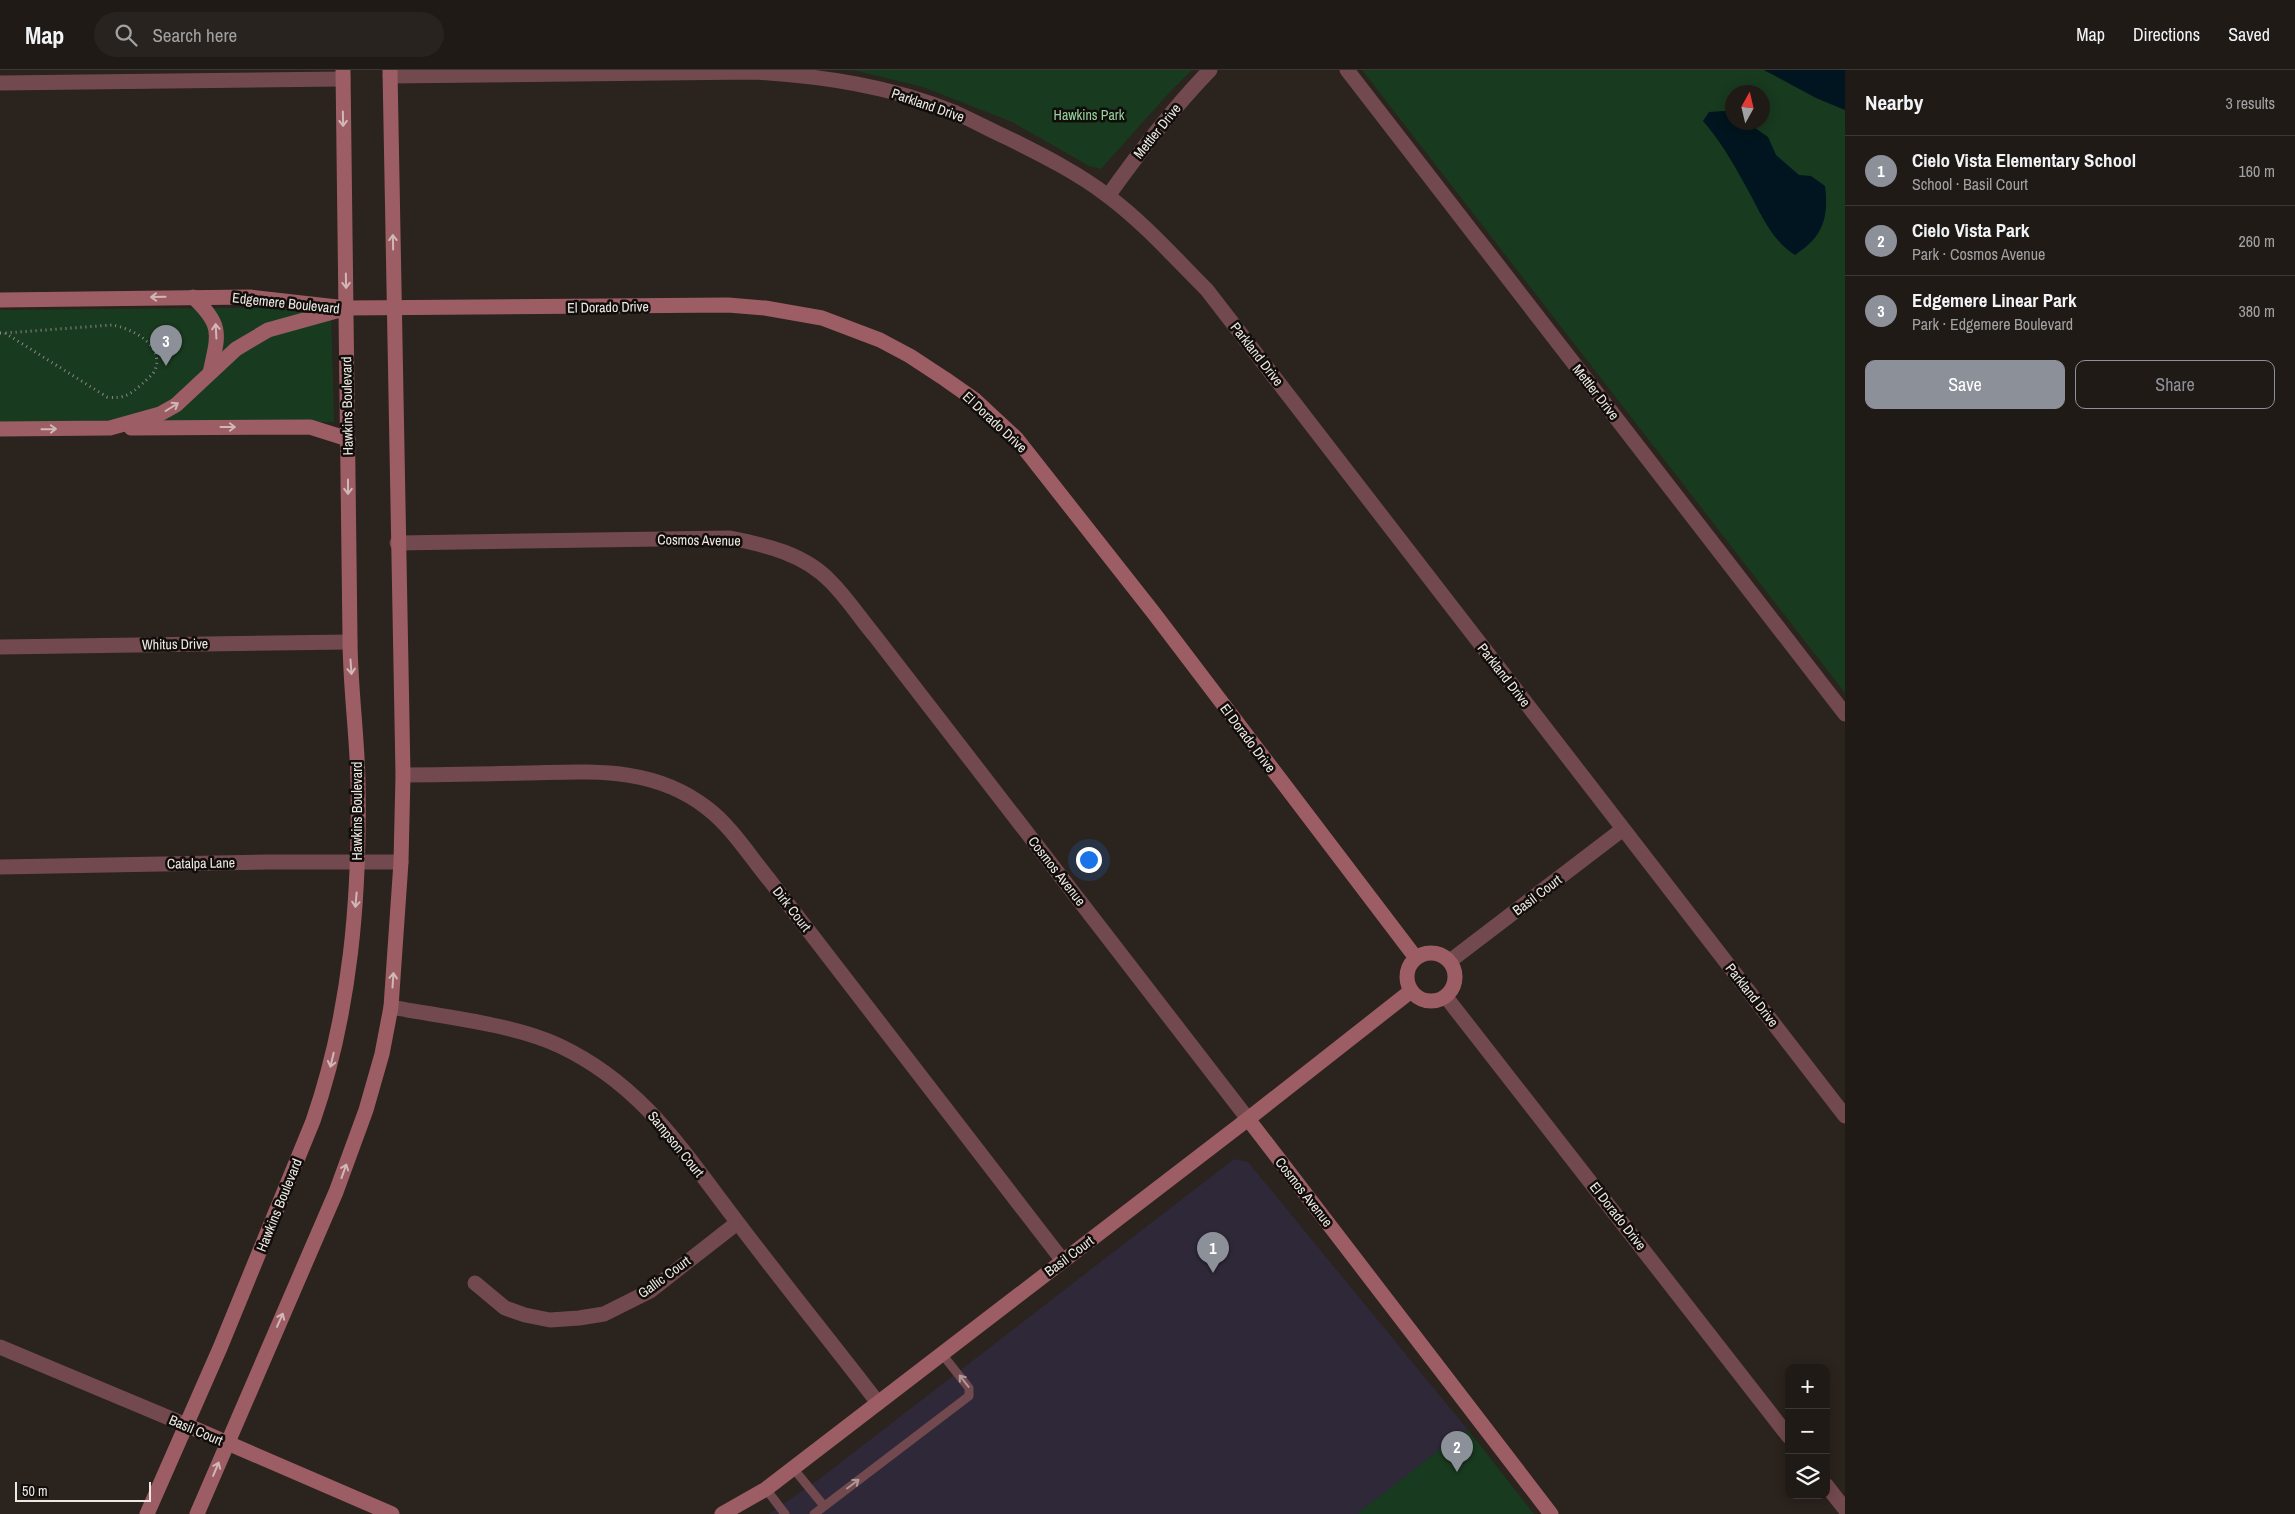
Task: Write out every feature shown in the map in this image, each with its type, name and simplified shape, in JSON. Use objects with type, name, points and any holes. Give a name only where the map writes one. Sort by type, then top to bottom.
[{"type":"main road","points":[[197,1514],[336,1192],[366,1110],[382,1054],[391,1008],[401,862],[403,775],[397,543],[390,73]]},
{"type":"main road","name":"Hawkins Boulevard","points":[[147,1514],[266,1239],[326,1083],[351,955],[358,862],[356,751],[350,642],[343,75]]},
{"type":"main road","points":[[193,297],[209,312],[216,324],[215,347],[210,373]]},
{"type":"main road","name":"Edgemere Boulevard","points":[[0,300],[250,297],[346,308]]},
{"type":"main road","name":"El Dorado Drive","points":[[346,308],[728,305],[765,308],[822,318],[880,340],[910,356],[975,400],[1016,438],[1153,612],[1416,958]]},
{"type":"main road","name":"Edgemere Boulevard","points":[[0,429],[110,428],[160,414],[176,405],[236,349],[268,330],[346,308]]},
{"type":"main road","points":[[110,428],[310,427],[348,439]]},
{"type":"main road","points":[[1434,952],[1443,955],[1450,961],[1455,969],[1456,980],[1446,996],[1437,1000],[1427,1001],[1411,991],[1407,973],[1416,958],[1424,953],[1434,952]]},
{"type":"main road","name":"Basil Court","points":[[722,1514],[766,1489],[1248,1119],[1411,991]]},
{"type":"main road","name":"Cosmos Avenue","points":[[1248,1119],[1552,1514]]},
{"type":"main road","name":"Basil Court","points":[[186,1425],[392,1514]]},
{"type":"street","name":"Mettler Drive","points":[[1108,196],[1140,150],[1169,114],[1210,70]]},
{"type":"street","name":"Mettler Drive","points":[[1347,70],[1845,714]]},
{"type":"street","name":"Parkland Drive","points":[[390,73],[753,72],[795,74],[852,83],[912,98],[956,113],[1049,158],[1108,196],[1160,243],[1207,290],[1845,1116]]},
{"type":"street","points":[[0,83],[343,75]]},
{"type":"street","name":"Cosmos Avenue","points":[[397,543],[730,538],[764,544],[786,553],[817,570],[831,582],[875,636],[1248,1119]]},
{"type":"street","name":"Whitus Drive","points":[[0,647],[350,642]]},
{"type":"street","name":"Dirk Court","points":[[403,775],[611,772],[661,783],[687,794],[708,808],[726,826],[772,882],[1063,1261]]},
{"type":"street","name":"Basil Court","points":[[1450,961],[1624,829]]},
{"type":"street","name":"Catalpa Lane","points":[[0,867],[269,862],[401,862]]},
{"type":"street","name":"El Dorado Drive","points":[[1446,996],[1785,1431]]},
{"type":"street","name":"Sampson Court","points":[[391,1008],[523,1032],[560,1046],[624,1087],[653,1113],[689,1157],[737,1223],[878,1403]]},
{"type":"street","name":"Gallic Court","points":[[475,1283],[505,1308],[525,1315],[550,1320],[604,1314],[650,1291],[737,1223]]},
{"type":"street","name":"Basil Court","points":[[0,1347],[186,1425]]},
{"type":"street","points":[[1830,1490],[1845,1509]]},
{"type":"lane","points":[[814,1514],[969,1396],[969,1388],[942,1354]]},
{"type":"lane","points":[[793,1468],[824,1506]]},
{"type":"lane","points":[[766,1489],[785,1514]]},
{"type":"path","points":[[112,325],[123,327],[134,331],[152,347],[156,356],[156,364],[154,372],[126,396],[117,398],[107,397],[2,333],[112,325]]},
{"type":"shaded area","points":[[1234,1159],[1248,1162],[1468,1430],[1360,1514],[769,1514],[818,1480]]},
{"type":"green space","name":"Hawkins Park","points":[[853,70],[1192,70],[1101,169],[1089,166],[1012,122],[923,87]]},
{"type":"green space","points":[[1362,70],[1845,70],[1845,693]]},
{"type":"green space","points":[[293,307],[331,309],[334,422],[0,425],[0,310]]},
{"type":"green space","points":[[1468,1430],[1534,1514],[1357,1514],[1456,1437],[1458,1438]]},
{"type":"water","points":[[1764,70],[1845,70],[1845,110],[1816,98]]},
{"type":"water","points":[[1725,111],[1725,130],[1758,130],[1768,137],[1776,155],[1799,175],[1811,176],[1825,186],[1826,208],[1822,226],[1812,241],[1795,255],[1778,241],[1730,158],[1703,121],[1709,112]]},
{"type":"place","name":"Edgemere Linear Park","points":[[166,366]]},
{"type":"place","name":"Cielo Vista Elementary School","points":[[1213,1273]]},
{"type":"place","name":"Cielo Vista Park","points":[[1457,1472]]}]
